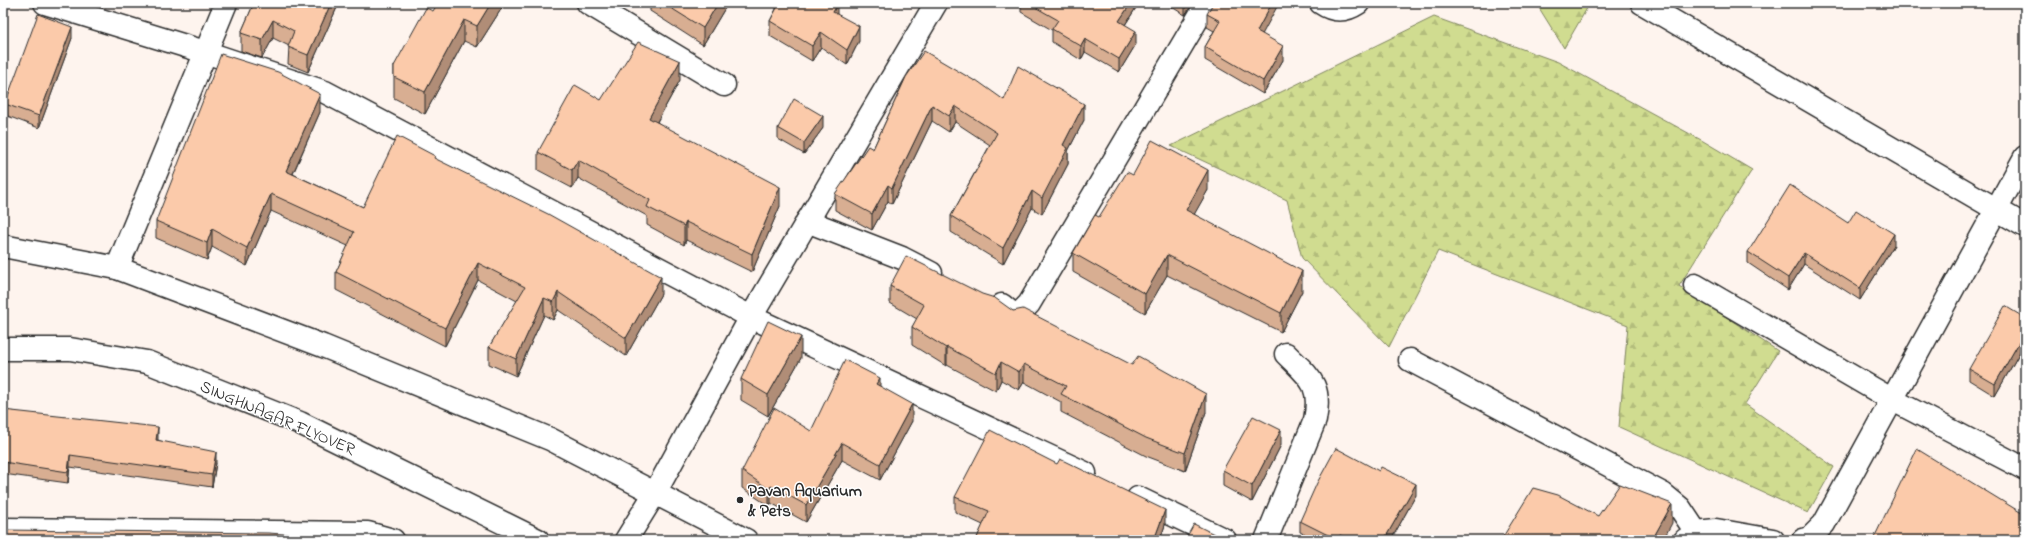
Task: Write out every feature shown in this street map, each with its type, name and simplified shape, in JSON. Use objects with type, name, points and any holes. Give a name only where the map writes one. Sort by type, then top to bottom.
[{"type":"street","points":[[46,3],[206,52],[325,92],[751,317],[1111,485],[1225,540]]},
{"type":"street","points":[[117,268],[226,3]]},
{"type":"street","points":[[588,3],[724,85]]},
{"type":"street","points":[[626,540],[655,493],[751,317],[936,3]]},
{"type":"street","points":[[980,297],[1001,304],[1016,318],[1029,304],[1207,3]]},
{"type":"street","points":[[1321,3],[1328,8],[1339,10],[1348,9],[1358,3]]},
{"type":"street","points":[[1642,3],[2025,226]]},
{"type":"street","points":[[1803,540],[1810,538],[1824,524],[1891,399],[2025,157]]},
{"type":"street","points":[[807,221],[902,258],[952,283]]},
{"type":"street","points":[[3,246],[117,268],[330,349],[550,439],[746,540]]},
{"type":"street","points":[[1695,285],[1891,399],[2025,469]]},
{"type":"street","name":"SINGHNAGAR FLYOVER","points":[[3,349],[70,349],[147,362],[300,423],[538,540]]},
{"type":"street","points":[[1266,540],[1315,420],[1318,402],[1316,388],[1308,375],[1286,354]]},
{"type":"street","points":[[1410,360],[1663,494],[1680,508],[1691,536],[1716,530],[1773,540]]},
{"type":"street","points":[[3,529],[368,533],[393,540]]},
{"type":"green space","points":[[1536,3],[1590,3],[1564,48]]},
{"type":"green space","points":[[1434,17],[1558,62],[1703,141],[1752,170],[1679,286],[1778,351],[1745,404],[1834,467],[1808,513],[1619,427],[1628,325],[1438,251],[1389,347],[1302,258],[1287,200],[1171,146]]},
{"type":"building","points":[[254,3],[331,3],[308,55],[288,47],[294,31],[273,20],[262,40],[241,33]]},
{"type":"building","points":[[438,3],[491,3],[477,26],[464,20],[425,92],[394,77],[394,66],[426,8],[433,11]]},
{"type":"building","points":[[663,3],[718,3],[703,28]]},
{"type":"building","points":[[778,3],[834,3],[837,5],[833,12],[859,26],[847,50],[821,32],[812,46],[770,21],[779,4]]},
{"type":"building","points":[[1028,3],[1131,3],[1119,21],[1136,31],[1119,59],[1085,39],[1081,46],[1052,29],[1058,20]]},
{"type":"building","points":[[1213,3],[1272,3],[1257,31],[1283,46],[1263,81],[1205,47],[1220,21],[1207,14]]},
{"type":"building","points":[[38,14],[72,27],[39,116],[5,104]]},
{"type":"building","points":[[638,42],[680,61],[649,118],[780,187],[752,254],[686,222],[684,226],[647,207],[650,200],[578,160],[572,170],[538,152],[575,85],[601,100]]},
{"type":"building","points":[[924,51],[975,81],[976,80],[1004,100],[1018,66],[1084,104],[1063,145],[1068,148],[1042,198],[1032,191],[1003,248],[951,216],[997,133],[955,106],[949,116],[932,105],[892,188],[888,185],[872,214],[835,194],[868,146],[873,149],[906,77]]},
{"type":"building","points":[[221,54],[278,72],[320,94],[286,171],[363,207],[397,136],[435,156],[434,158],[548,214],[661,277],[626,338],[558,292],[553,302],[544,298],[516,359],[489,347],[525,287],[478,263],[445,328],[336,272],[354,232],[271,194],[247,248],[212,229],[207,243],[156,221]]},
{"type":"building","points":[[794,99],[823,116],[804,143],[778,128]]},
{"type":"building","points":[[1152,140],[1208,170],[1186,210],[1302,271],[1281,313],[1167,255],[1145,294],[1073,253],[1095,215],[1099,217],[1127,172],[1133,175]]},
{"type":"building","points":[[1790,185],[1848,223],[1856,210],[1894,234],[1860,288],[1804,253],[1788,278],[1748,252]]},
{"type":"building","points":[[906,256],[982,294],[995,298],[1013,311],[1023,309],[1132,365],[1138,356],[1206,394],[1185,453],[1146,438],[1061,394],[1066,386],[1024,364],[1019,372],[1001,362],[996,373],[947,347],[946,348],[912,327],[924,305],[890,286]]},
{"type":"building","points":[[2005,306],[2025,318],[2025,332],[1995,384],[1969,369]]},
{"type":"building","points":[[768,321],[801,337],[768,395],[741,379]]},
{"type":"building","points":[[845,360],[880,378],[876,384],[912,404],[880,464],[842,443],[806,505],[771,486],[769,489],[742,471],[774,408],[811,431]]},
{"type":"building","points":[[3,410],[158,427],[156,440],[216,452],[212,475],[70,455],[68,472],[3,462]]},
{"type":"building","points":[[1253,416],[1281,430],[1252,486],[1223,470]]},
{"type":"building","points":[[990,430],[1057,464],[1060,459],[1165,510],[1154,540],[976,540],[989,511],[955,497]]},
{"type":"building","points":[[1336,448],[1379,471],[1381,467],[1416,484],[1384,540],[1350,540],[1340,535],[1338,540],[1300,521],[1317,483]]},
{"type":"building","points":[[1917,449],[2025,515],[2025,540],[1873,540]]},
{"type":"building","points":[[1620,484],[1672,504],[1652,540],[1501,540],[1533,488],[1558,495],[1598,516]]},
{"type":"building","points":[[1194,524],[1226,540],[1185,540]]},
{"type":"building","points":[[3,530],[268,533],[369,540],[3,540]]},
{"type":"place","name":"Pavan Aquarium & Pets","points":[[740,500]]}]
